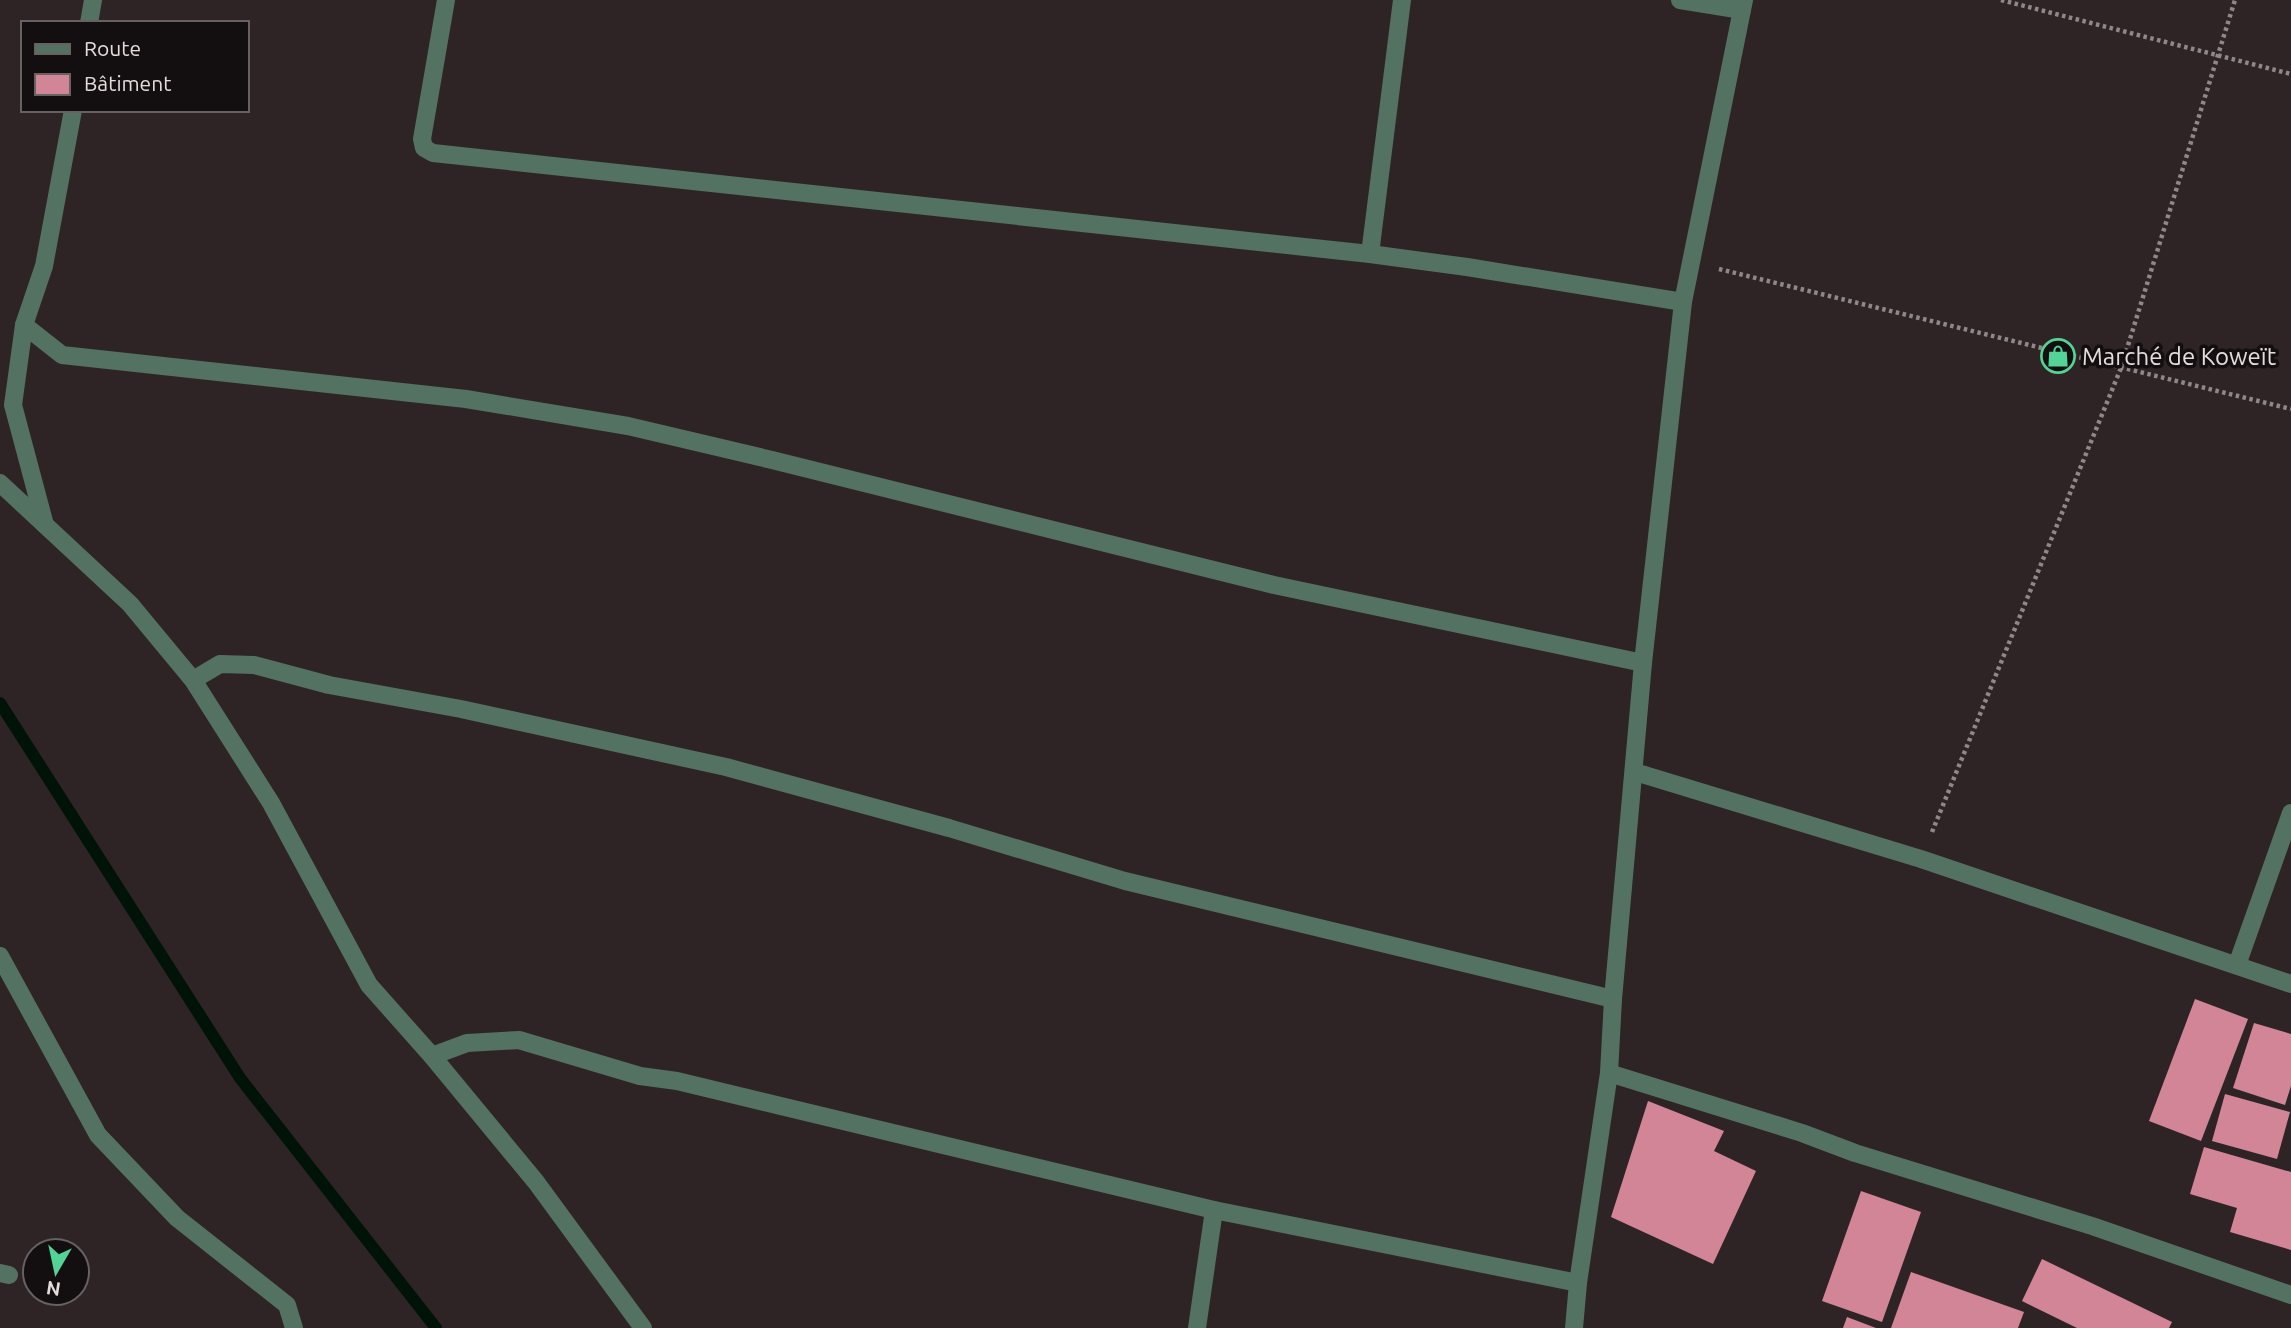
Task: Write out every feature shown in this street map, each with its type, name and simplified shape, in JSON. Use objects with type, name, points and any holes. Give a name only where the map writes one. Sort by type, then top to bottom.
[{"type":"street","points":[[89,21],[93,0]]},
{"type":"street","points":[[446,0],[422,139],[424,148],[433,153],[1370,254],[1683,302]]},
{"type":"street","points":[[1370,254],[1402,0]]},
{"type":"street","points":[[1574,1328],[1578,1283],[1609,1073],[1613,999],[1643,663],[1683,302],[1743,5],[1680,0]]},
{"type":"street","points":[[44,525],[13,405],[23,325],[44,266],[73,112]]},
{"type":"street","points":[[23,325],[62,355],[466,399],[628,426],[1274,585],[1643,663]]},
{"type":"street","points":[[0,483],[130,604],[193,680],[271,803],[369,985],[432,1056],[536,1182],[643,1328]]},
{"type":"street","points":[[193,680],[220,664],[254,665],[329,685],[461,709],[726,767],[949,828],[1125,881],[1613,999]]},
{"type":"street","points":[[1635,772],[1921,859],[2291,984]]},
{"type":"street","points":[[2237,965],[2291,813]]},
{"type":"street","points":[[0,956],[98,1135],[177,1218],[287,1305],[294,1328]]},
{"type":"street","points":[[432,1056],[467,1043],[519,1040],[640,1076],[677,1081],[1214,1210],[1578,1283]]},
{"type":"street","points":[[1609,1073],[2092,1226],[2291,1295]]},
{"type":"street","points":[[1197,1328],[1214,1210]]},
{"type":"path","points":[[2001,0],[2291,74]]},
{"type":"path","points":[[1921,859],[2121,368],[2235,0]]},
{"type":"path","points":[[1691,262],[2291,409]]},
{"type":"building","points":[[2195,999],[2248,1019],[2201,1141],[2149,1121]]},
{"type":"building","points":[[2254,1023],[2291,1034],[2291,1086],[2285,1105],[2233,1088]]},
{"type":"building","points":[[2225,1094],[2290,1112],[2277,1159],[2212,1141]]},
{"type":"building","points":[[1648,1101],[1724,1131],[1714,1151],[1756,1171],[1713,1264],[1611,1217]]},
{"type":"building","points":[[2204,1147],[2291,1172],[2291,1250],[2230,1232],[2237,1208],[2190,1194]]},
{"type":"building","points":[[1861,1191],[1921,1212],[1882,1322],[1822,1301]]},
{"type":"building","points":[[2042,1259],[2172,1322],[2169,1328],[2077,1328],[2022,1301]]},
{"type":"building","points":[[1911,1272],[2024,1312],[2018,1328],[1891,1328]]},
{"type":"building","points":[[1847,1317],[1876,1328],[1843,1328]]},
{"type":"waterway","points":[[0,703],[240,1078],[436,1328]]},
{"type":"place","name":"Marché de Koweït","points":[[2058,356]]}]
